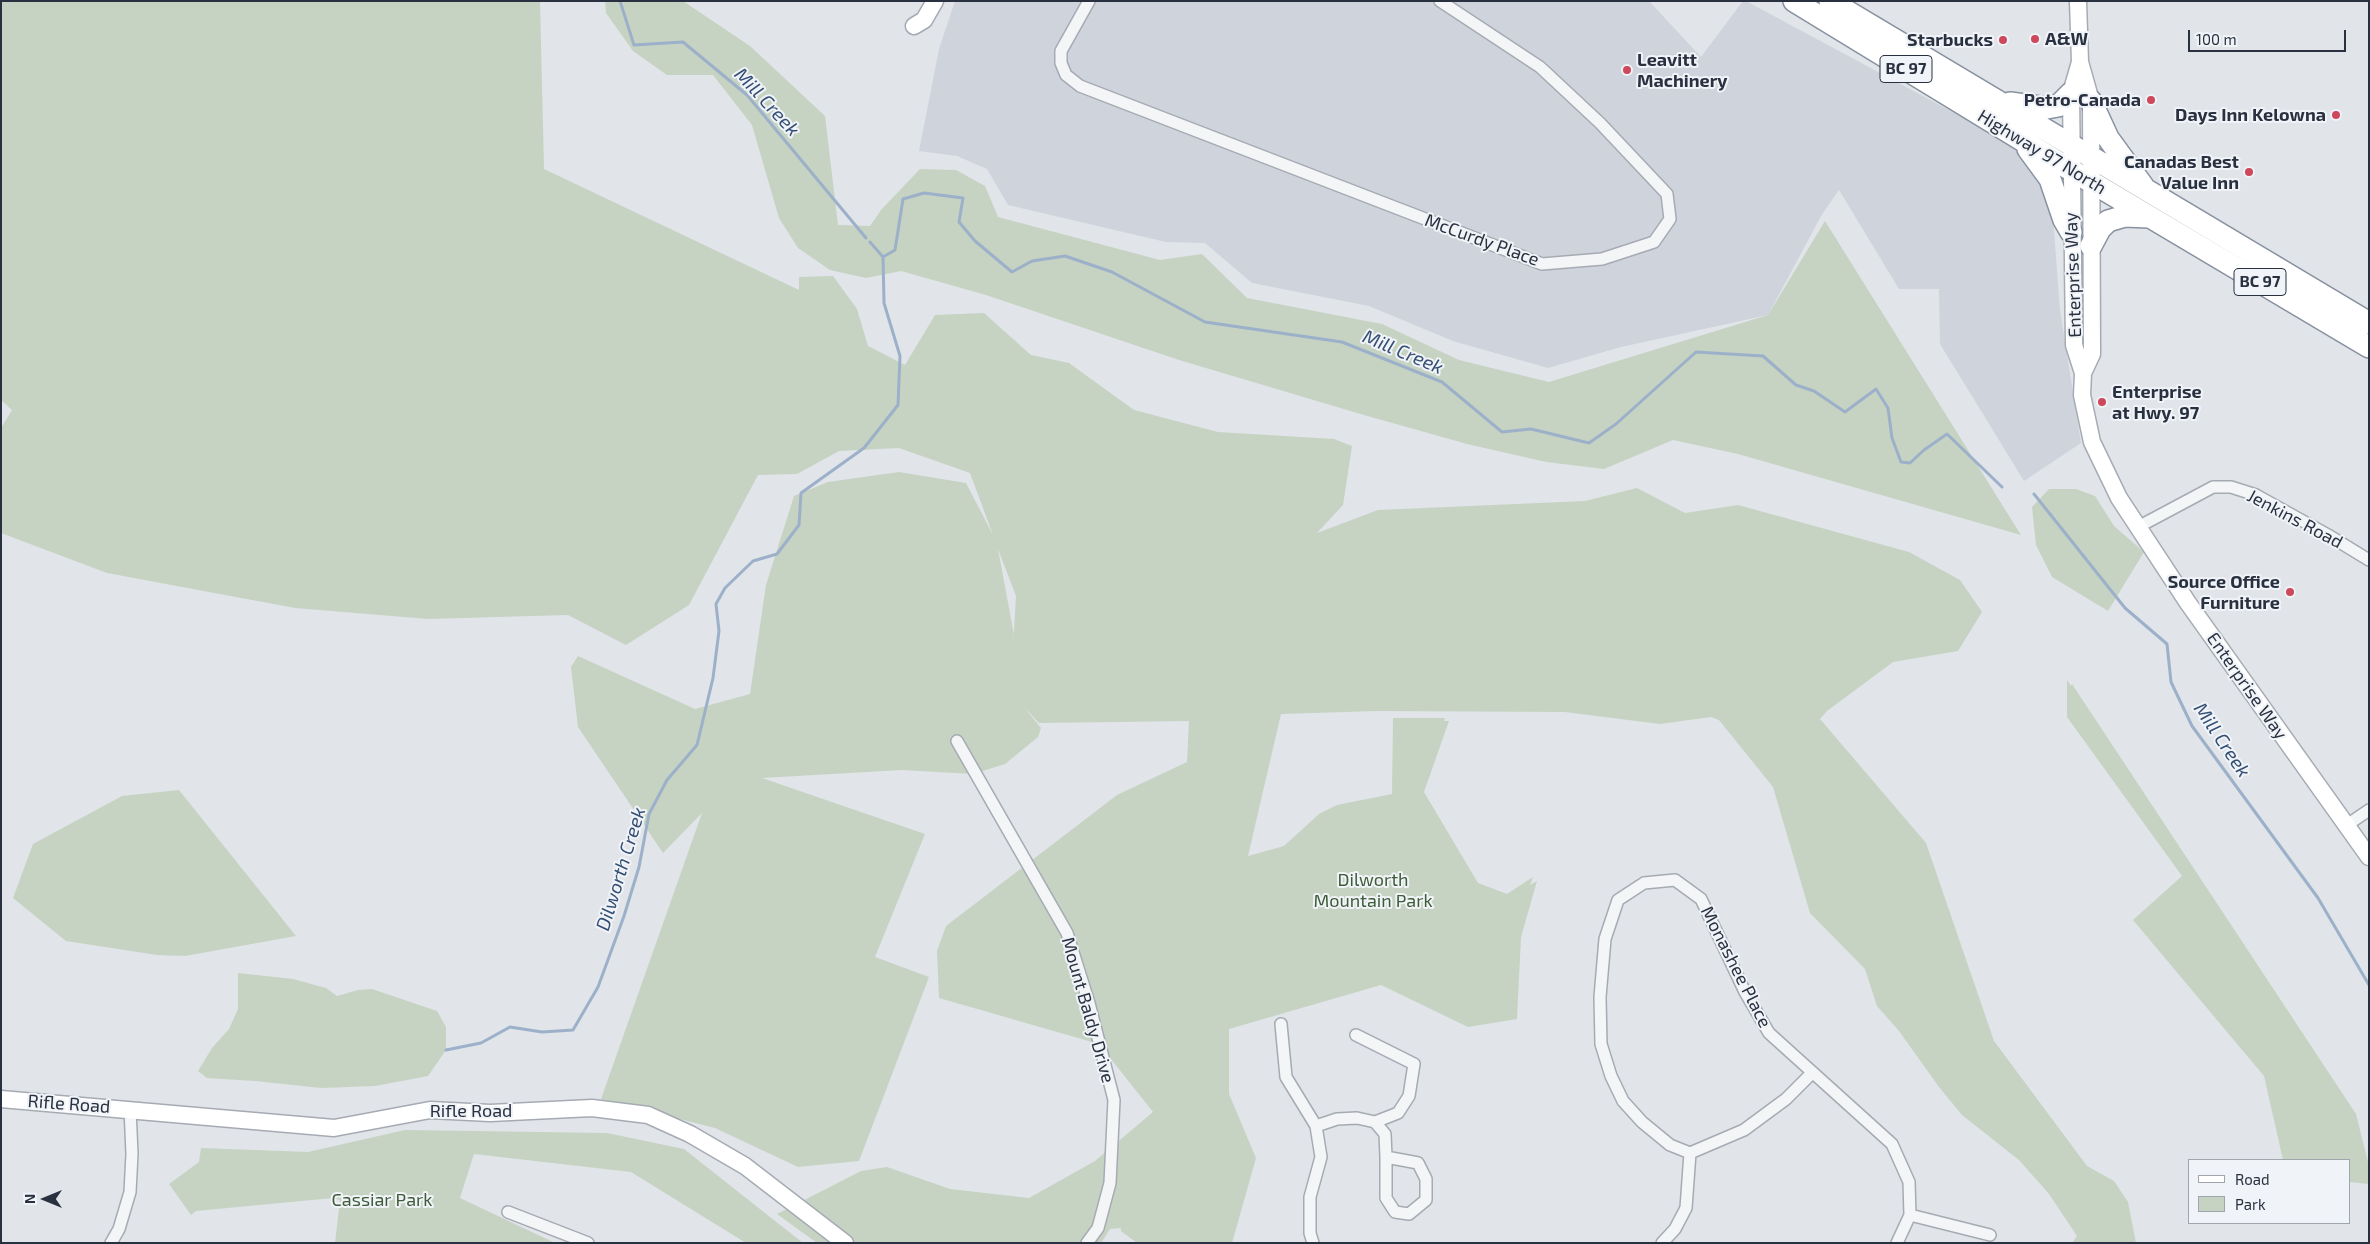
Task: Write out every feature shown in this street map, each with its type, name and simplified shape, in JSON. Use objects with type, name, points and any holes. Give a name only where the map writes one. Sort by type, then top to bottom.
[{"type":"highway","name":"Highway 97 North","points":[[1794,1],[2090,182],[2369,347]]},
{"type":"highway","name":"Highway 97 North","points":[[1830,1],[2369,323]]},
{"type":"highway","points":[[1997,100],[2037,108],[2047,108],[2081,97],[2146,191]]},
{"type":"highway","points":[[2018,138],[2050,179],[2064,220],[2071,232]]},
{"type":"highway","points":[[2091,246],[2100,230],[2108,221],[2125,216],[2151,217]]},
{"type":"street","points":[[914,26],[924,20],[936,1]]},
{"type":"street","name":"McCurdy Place","points":[[1089,1],[1061,51],[1061,63],[1066,75],[1080,86],[1542,264],[1602,259],[1654,242],[1670,219],[1667,194],[1600,123],[1540,67],[1440,1]]},
{"type":"street","points":[[2078,1],[2081,97]]},
{"type":"street","name":"Enterprise Way","points":[[2081,97],[2072,146],[2071,170],[2074,345],[2083,372],[2082,395],[2092,442],[2119,498],[2241,678],[2369,857]]},
{"type":"street","name":"Enterprise Way","points":[[2081,97],[2091,158],[2092,354],[2083,372]]},
{"type":"street","name":"Jenkins Road","points":[[2138,526],[2212,488],[2231,487],[2256,495],[2328,534],[2369,560]]},
{"type":"street","name":"Mount Baldy Drive","points":[[957,741],[1068,933],[1090,1003],[1114,1100],[1110,1184],[1098,1228],[1087,1243]]},
{"type":"street","points":[[2347,825],[2369,810]]},
{"type":"street","name":"Monashee Place","points":[[1690,1153],[1670,1145],[1642,1122],[1623,1101],[1611,1076],[1601,1044],[1600,997],[1605,939],[1618,900],[1644,883],[1675,880],[1701,899],[1745,992],[1769,1033],[1892,1144],[1909,1182],[1910,1215],[1897,1243]]},
{"type":"street","points":[[1281,1024],[1286,1077],[1316,1126],[1321,1157],[1310,1197],[1310,1233],[1313,1243]]},
{"type":"street","points":[[1316,1126],[1337,1119],[1357,1118],[1375,1122],[1398,1113],[1409,1096],[1414,1064],[1356,1034]]},
{"type":"street","points":[[1662,1243],[1675,1229],[1686,1208],[1690,1153],[1744,1130],[1786,1099],[1812,1073]]},
{"type":"street","name":"Rifle Road","points":[[1,1099],[334,1128],[430,1110],[490,1112],[592,1108],[648,1114],[690,1134],[745,1166],[845,1243]]},
{"type":"street","points":[[111,1243],[119,1229],[130,1192],[132,1154],[130,1109]]},
{"type":"street","points":[[1375,1122],[1385,1134],[1386,1198],[1395,1212],[1409,1214],[1426,1200],[1426,1179],[1418,1163],[1386,1157]]},
{"type":"street","points":[[508,1212],[588,1243]]},
{"type":"street","points":[[1910,1215],[1990,1236]]},
{"type":"shaded area","points":[[955,1],[1649,1],[1701,57],[1743,1],[1746,1],[2016,146],[2052,205],[2060,310],[2081,443],[2024,481],[1940,344],[1939,289],[1899,289],[1839,190],[1821,216],[1768,315],[1621,347],[1548,368],[1453,341],[1369,306],[1252,283],[1205,243],[1166,242],[1008,205],[987,169],[957,156],[919,151],[939,49]]},
{"type":"green space","name":"Dilworth Mountain Park","points":[[1,1],[540,1],[544,169],[799,290],[799,277],[833,276],[857,309],[868,346],[905,365],[935,315],[984,313],[1031,355],[1069,363],[1134,410],[1218,432],[1334,439],[1352,446],[1343,505],[1317,533],[1378,510],[1585,501],[1637,488],[1685,513],[1738,505],[1909,552],[1960,580],[1982,612],[1958,651],[1893,662],[1827,711],[1820,719],[1926,843],[1994,1041],[2087,1166],[2114,1181],[2128,1202],[2136,1243],[2072,1243],[2077,1236],[2049,1194],[2019,1160],[1962,1115],[1939,1087],[1899,1031],[1877,1006],[1865,969],[1810,913],[1773,787],[1719,720],[1711,717],[1660,724],[1565,712],[1377,711],[1281,714],[1248,856],[1284,846],[1319,814],[1337,805],[1392,794],[1393,718],[1445,718],[1444,721],[1449,721],[1424,792],[1478,883],[1507,894],[1533,877],[1530,885],[1537,881],[1521,937],[1517,1019],[1468,1027],[1381,985],[1229,1029],[1229,1094],[1256,1158],[1232,1243],[1137,1243],[1121,1231],[1121,1228],[1110,1229],[1101,1243],[817,1243],[777,1214],[861,1171],[887,1167],[950,1189],[1029,1198],[1095,1161],[1153,1112],[1099,1044],[939,998],[937,951],[946,926],[1117,795],[1187,762],[1189,721],[1039,723],[1024,707],[1041,728],[1038,737],[1005,764],[973,774],[902,770],[762,778],[925,834],[875,957],[929,977],[859,1161],[798,1167],[715,1128],[601,1099],[702,813],[663,853],[578,727],[571,667],[578,656],[695,709],[750,694],[766,585],[794,496],[828,482],[899,472],[966,483],[993,535],[970,473],[899,448],[839,451],[797,474],[758,475],[689,605],[626,645],[568,615],[428,619],[295,608],[107,573],[1,533],[1,428],[12,410],[1,400]],"holes":[[[998,549],[1016,596],[1014,634]]]},
{"type":"green space","points":[[605,1],[683,1],[750,46],[825,116],[838,225],[870,226],[881,210],[920,169],[956,170],[985,186],[998,217],[1160,260],[1202,254],[1247,298],[1382,324],[1459,360],[1549,382],[1768,315],[1825,221],[2021,535],[1738,454],[1673,440],[1604,469],[1546,462],[1467,444],[1364,415],[1179,360],[986,295],[901,271],[866,278],[830,270],[798,248],[779,218],[752,125],[713,75],[667,75],[633,51],[606,13]]},
{"type":"green space","points":[[2049,489],[2076,489],[2095,496],[2114,526],[2144,552],[2108,611],[2052,577],[2036,545],[2032,507]]},
{"type":"green space","points":[[2067,680],[2071,686],[2072,684],[2356,1114],[2369,1166],[2369,1184],[2350,1182],[2350,1159],[2283,1159],[2264,1076],[2133,920],[2182,876],[2067,717]]},
{"type":"green space","points":[[179,790],[296,936],[185,956],[157,955],[66,941],[13,898],[33,844],[122,796]]},
{"type":"green space","points":[[238,973],[293,979],[326,988],[337,996],[358,990],[372,989],[437,1011],[446,1027],[446,1050],[428,1076],[375,1086],[321,1088],[207,1078],[198,1071],[212,1048],[229,1029],[238,1009]]},
{"type":"green space","name":"Cassiar Park","points":[[405,1130],[607,1133],[684,1149],[803,1243],[746,1243],[631,1172],[474,1154],[460,1198],[555,1243],[335,1243],[340,1200],[333,1198],[196,1211],[191,1215],[169,1184],[199,1162],[201,1148],[308,1152]]},
{"type":"waterway","name":"Mill Creek","points":[[620,1],[634,45],[683,42],[747,95],[866,238]]},
{"type":"waterway","name":"Mill Creek","points":[[870,242],[883,257],[895,250],[903,199],[924,193],[963,198],[959,222],[975,241],[1012,272],[1032,261],[1065,256],[1112,272],[1205,322],[1342,342],[1442,382],[1502,432],[1531,429],[1589,443],[1616,424],[1696,352],[1763,356],[1796,385],[1814,391],[1845,412],[1876,389],[1888,408],[1892,438],[1901,462],[1910,463],[1924,450],[1947,434],[2002,487]]},
{"type":"waterway","name":"Dilworth Creek","points":[[446,1050],[481,1043],[510,1027],[542,1032],[573,1030],[598,987],[624,916],[639,867],[649,814],[667,780],[697,745],[713,678],[719,631],[716,604],[725,588],[753,561],[777,554],[799,525],[801,493],[864,448],[898,405],[900,356],[884,303],[883,257]]},
{"type":"waterway","name":"Mill Creek","points":[[2034,494],[2125,608],[2167,644],[2171,682],[2192,726],[2318,898],[2369,985]]},
{"type":"place","name":"A&W","points":[[2035,39]]},
{"type":"place","name":"Starbucks","points":[[2003,40]]},
{"type":"place","name":"Leavitt Machinery","points":[[1627,70]]},
{"type":"place","name":"Petro-Canada","points":[[2151,100]]},
{"type":"place","name":"Days Inn Kelowna","points":[[2336,115]]},
{"type":"place","name":"Canadas Best Value Inn","points":[[2249,172]]},
{"type":"place","name":"Enterprise at Hwy. 97","points":[[2102,402]]},
{"type":"place","name":"Source Office Furniture","points":[[2290,592]]}]
